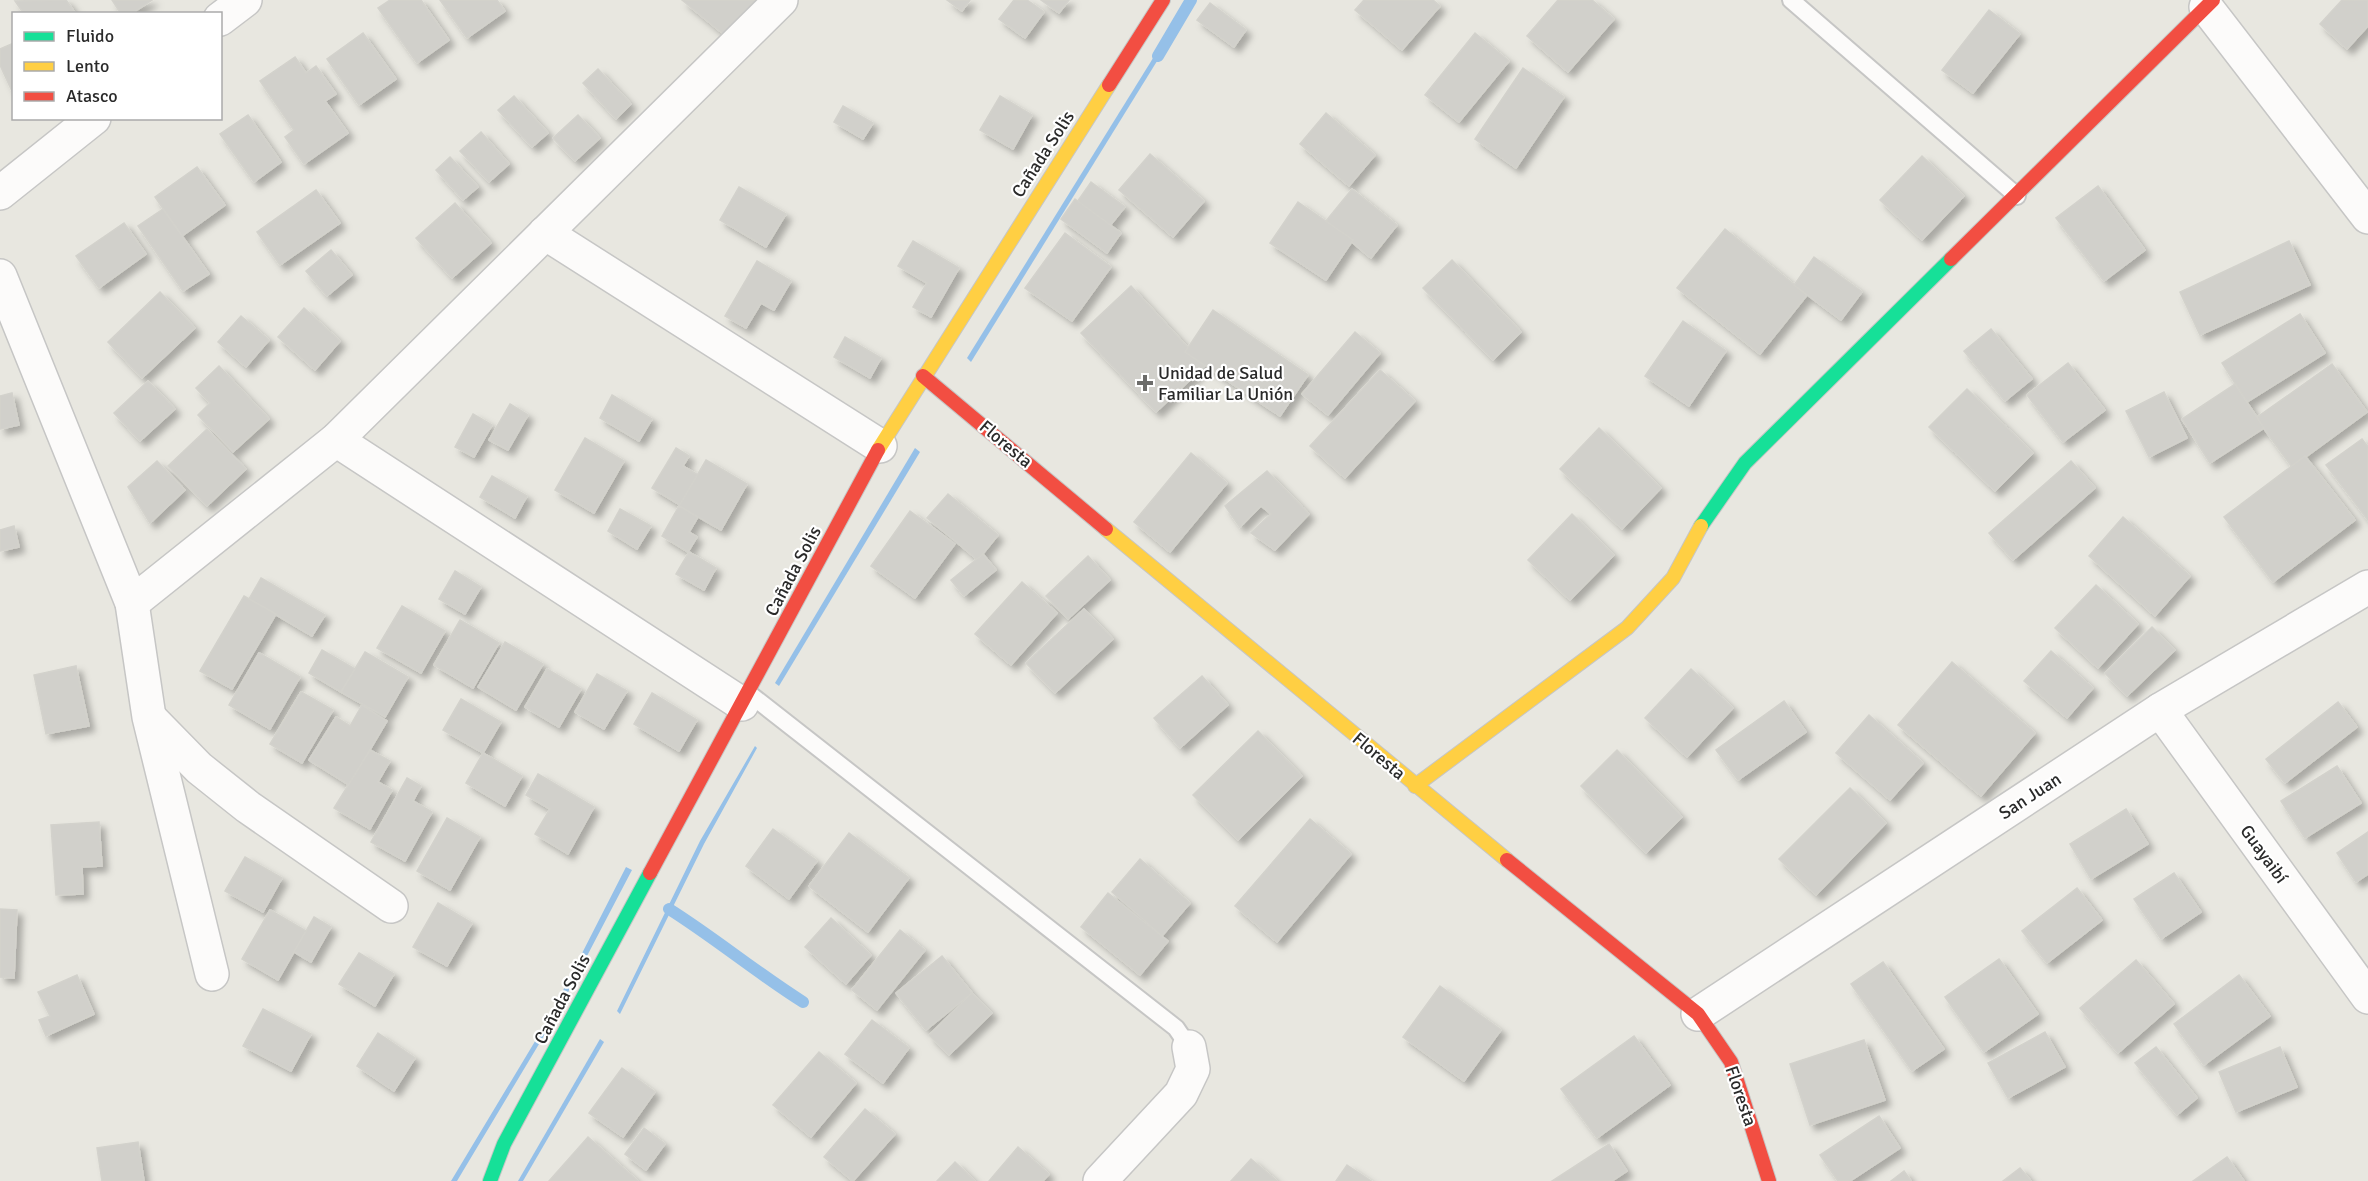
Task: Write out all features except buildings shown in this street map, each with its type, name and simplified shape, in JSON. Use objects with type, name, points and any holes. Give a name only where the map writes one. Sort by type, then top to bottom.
[{"type":"street","points":[[222,17],[244,0]]},
{"type":"street","points":[[132,603],[336,440],[781,0]]},
{"type":"street","points":[[1415,786],[1627,628],[1673,578],[1706,518],[1745,463],[2210,3],[2368,217]]},
{"type":"street","name":"Cañada Solis","points":[[490,1181],[504,1144],[879,446],[1153,5]]},
{"type":"street","points":[[0,193],[91,120]]},
{"type":"street","points":[[545,233],[879,446]]},
{"type":"street","points":[[0,276],[132,603],[149,717],[212,974]]},
{"type":"street","name":"Floresta","points":[[923,375],[1415,786],[1698,1014],[1731,1062],[1769,1181]]},
{"type":"street","points":[[336,440],[745,698]]},
{"type":"street","name":"San Juan","points":[[1698,1014],[2160,710],[2368,587]]},
{"type":"street","name":"Guayaibí","points":[[2160,710],[2368,997]]},
{"type":"street","points":[[149,717],[199,768],[248,807],[391,906]]},
{"type":"street","points":[[1100,1181],[1181,1094],[1193,1069],[1189,1047]]},
{"type":"lane","points":[[1791,0],[2017,196]]},
{"type":"lane","points":[[745,698],[1176,1028],[1189,1047]]},
{"type":"water","points":[[1163,42],[1167,45],[971,362],[967,358]]},
{"type":"water","points":[[915,448],[920,452],[779,686],[775,683]]},
{"type":"water","points":[[755,746],[757,748],[704,844],[620,1014],[617,1011],[700,841]]},
{"type":"water","points":[[626,867],[632,870],[554,1019],[457,1181],[451,1181],[549,1018]]},
{"type":"water","points":[[600,1039],[604,1042],[523,1181],[518,1181]]},
{"type":"waterway","points":[[1158,56],[1191,0]]},
{"type":"waterway","points":[[669,909],[803,1002]]},
{"type":"traffic: fast","points":[[1701,526],[1745,463],[1951,259]]},
{"type":"traffic: fast","points":[[490,1181],[504,1144],[650,873]]},
{"type":"traffic: slow","points":[[878,450],[1109,85]]},
{"type":"traffic: slow","points":[[1415,786],[1627,628],[1673,578],[1701,526]]},
{"type":"traffic: slow","points":[[1106,529],[1507,860]]},
{"type":"traffic: jam","points":[[1109,85],[1163,0]]},
{"type":"traffic: jam","points":[[1951,259],[2213,0]]},
{"type":"traffic: jam","points":[[923,376],[1106,529]]},
{"type":"traffic: jam","points":[[650,873],[878,450]]},
{"type":"traffic: jam","points":[[1507,860],[1698,1014],[1731,1062],[1769,1181]]},
{"type":"place","name":"Unidad de Salud Familiar La Unión","points":[[1145,383]]}]
